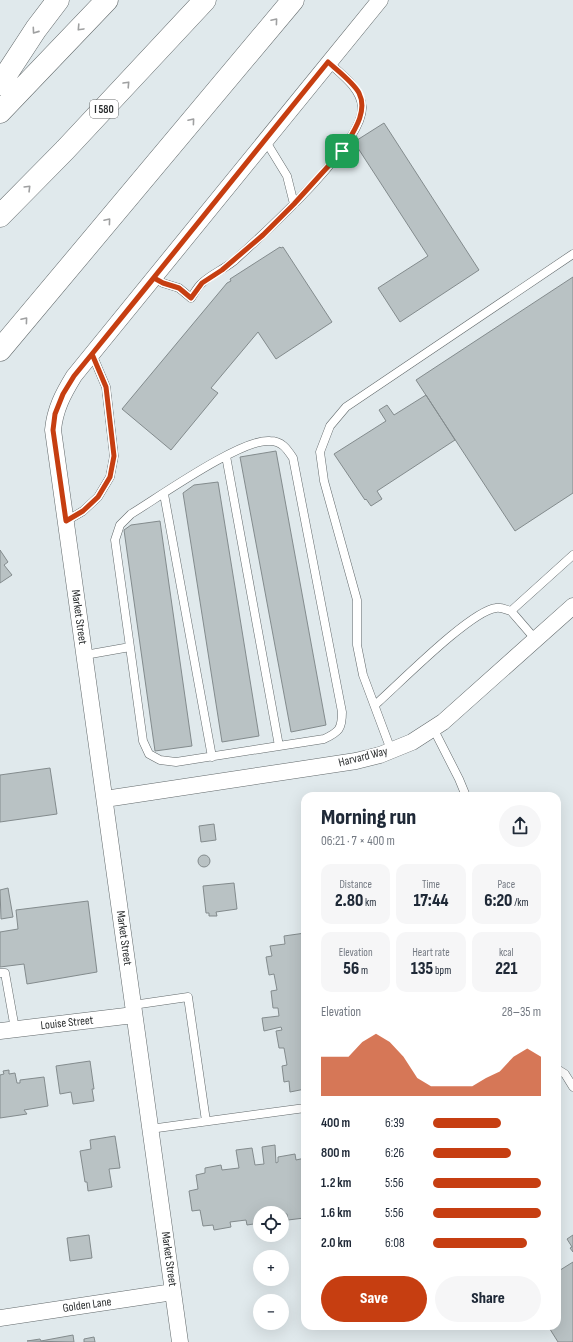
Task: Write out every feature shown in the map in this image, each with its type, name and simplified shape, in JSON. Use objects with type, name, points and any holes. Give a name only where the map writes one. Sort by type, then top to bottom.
[{"type":"highway","points":[[0,84],[32,35],[58,0]]},
{"type":"highway","points":[[0,112],[107,0]]},
{"type":"highway","name":"I 580","points":[[0,216],[65,150],[205,0]]},
{"type":"highway","points":[[0,350],[293,0]]},
{"type":"street","name":"Market Street","points":[[180,1342],[53,430],[55,414],[63,394],[92,354],[328,62],[380,0]]},
{"type":"street","name":"Harvard Way","points":[[105,799],[356,761],[412,742],[443,722],[573,606]]},
{"type":"street","name":"Louise Street","points":[[8,1030],[134,1010]]},
{"type":"street","name":"Golden Lane","points":[[0,1318],[173,1292]]},
{"type":"lane","points":[[154,278],[163,283],[179,288],[191,298],[202,283],[222,270],[263,235],[294,204],[342,151],[357,125],[362,108],[359,93],[328,62]]},
{"type":"lane","points":[[266,140],[287,176],[294,204]]},
{"type":"lane","points":[[391,750],[363,675],[357,645],[357,600],[324,481],[320,452],[330,426],[346,407],[573,254]]},
{"type":"lane","points":[[66,521],[83,511],[98,497],[110,477],[114,456],[106,387],[92,354]]},
{"type":"lane","points":[[271,440],[285,446],[293,458],[342,712],[342,724],[335,734],[324,739],[176,762],[160,760],[149,754],[143,741],[115,540],[120,525],[131,514],[226,456],[254,442],[271,440]]},
{"type":"lane","points":[[226,456],[279,746]]},
{"type":"lane","points":[[164,494],[212,757]]},
{"type":"lane","points":[[511,611],[573,555]]},
{"type":"lane","points":[[375,706],[462,626],[483,613],[497,608],[511,611],[536,640]]},
{"type":"lane","points":[[85,655],[130,647]]},
{"type":"lane","points":[[433,728],[464,792]]},
{"type":"lane","points":[[0,973],[5,973],[8,1030]]},
{"type":"lane","points":[[134,1010],[188,997],[206,1121]]},
{"type":"lane","points":[[561,1072],[565,1074],[573,1087]]},
{"type":"lane","points":[[150,1129],[301,1109]]},
{"type":"building","points":[[384,123],[479,270],[400,322],[378,288],[428,256],[354,142]]},
{"type":"building","points":[[280,247],[283,247],[332,322],[276,359],[258,332],[211,388],[218,393],[171,450],[122,409],[227,283],[231,281],[230,279]]},
{"type":"building","points":[[573,277],[573,493],[515,531],[416,380]]},
{"type":"building","points":[[426,395],[455,440],[377,491],[382,499],[371,506],[366,499],[365,500],[334,454],[386,421],[379,410],[387,405],[394,415]]},
{"type":"building","points":[[276,451],[326,725],[291,732],[240,457]]},
{"type":"building","points":[[218,482],[259,736],[222,742],[183,493],[194,485]]},
{"type":"building","points":[[160,521],[192,746],[155,751],[124,530],[131,525]]},
{"type":"building","points":[[0,550],[8,562],[4,565],[12,575],[0,583]]},
{"type":"building","points":[[50,768],[57,814],[0,822],[0,775]]},
{"type":"building","points":[[214,824],[216,840],[201,842],[199,826]]},
{"type":"building","points":[[202,855],[206,855],[210,861],[206,867],[202,867],[198,863],[198,859]]},
{"type":"building","points":[[234,883],[237,909],[216,912],[217,916],[209,916],[209,913],[206,913],[203,886]]},
{"type":"building","points":[[8,888],[13,917],[1,919],[0,890]]},
{"type":"building","points":[[88,901],[97,972],[27,984],[24,964],[0,967],[0,932],[18,929],[16,910]]},
{"type":"building","points":[[301,934],[301,1090],[290,1092],[289,1081],[284,1082],[282,1066],[287,1065],[284,1048],[279,1048],[276,1031],[282,1030],[281,1027],[264,1031],[262,1018],[279,1016],[278,1008],[273,1008],[271,991],[277,990],[274,974],[269,975],[266,957],[272,956],[270,946],[285,944],[284,936]]},
{"type":"building","points":[[90,1061],[94,1101],[73,1104],[71,1092],[60,1094],[56,1066]]},
{"type":"building","points":[[9,1070],[9,1074],[15,1073],[17,1083],[20,1083],[20,1080],[44,1077],[48,1106],[24,1110],[27,1114],[0,1118],[0,1075],[4,1074],[3,1071]]},
{"type":"building","points":[[115,1136],[120,1168],[109,1169],[112,1187],[88,1191],[80,1151],[91,1149],[90,1140]]},
{"type":"building","points":[[275,1145],[276,1163],[278,1162],[278,1157],[295,1154],[296,1160],[301,1159],[301,1218],[289,1220],[289,1206],[253,1206],[253,1224],[247,1225],[246,1220],[230,1222],[231,1227],[214,1230],[213,1225],[203,1226],[200,1210],[192,1211],[189,1191],[198,1189],[196,1175],[205,1173],[205,1168],[221,1165],[222,1170],[239,1168],[236,1150],[252,1148],[255,1165],[264,1164],[262,1147]]},
{"type":"building","points":[[89,1235],[92,1258],[70,1261],[67,1238]]},
{"type":"building","points":[[573,1235],[573,1252],[567,1239]]},
{"type":"building","points":[[573,1262],[573,1342],[558,1342],[550,1330],[561,1330],[561,1270]]},
{"type":"building","points":[[73,1335],[74,1342],[27,1341],[40,1339],[41,1341]]},
{"type":"building","points":[[94,1337],[95,1342],[84,1342],[84,1339]]},
{"type":"route","points":[[342,151],[294,204],[263,235],[222,270],[202,283],[191,298],[179,288],[163,283],[154,278],[92,354],[74,376],[63,394],[55,414],[53,430],[66,521],[83,511],[98,497],[110,477],[114,456],[110,432],[106,387],[99,367],[92,354],[328,62],[359,93],[362,108],[357,125],[342,151]]}]
